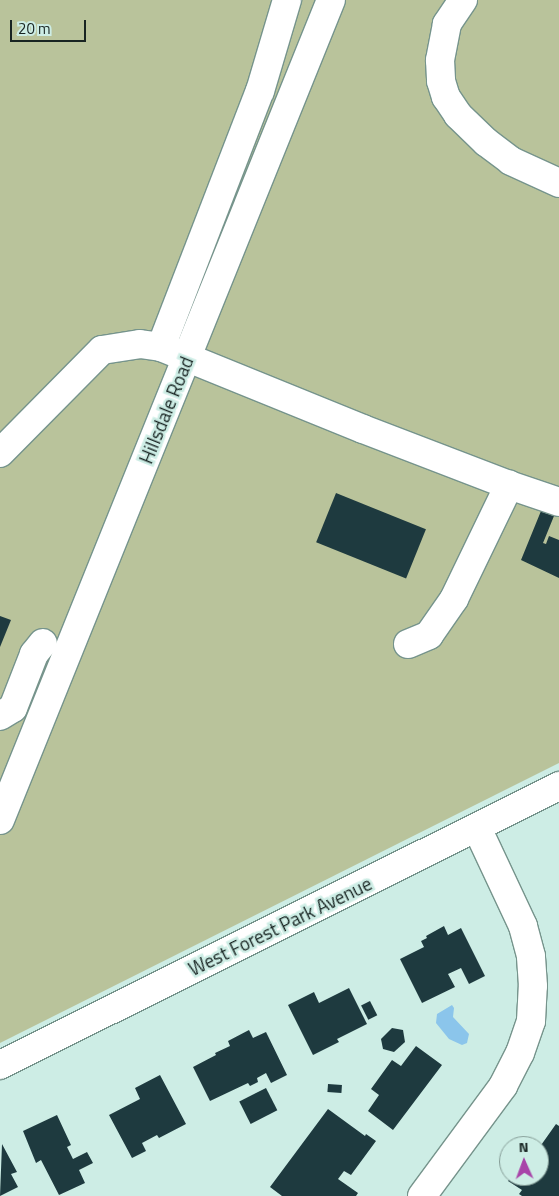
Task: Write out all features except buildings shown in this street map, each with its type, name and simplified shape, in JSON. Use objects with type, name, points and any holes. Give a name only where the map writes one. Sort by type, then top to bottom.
[{"type":"main road","points":[[162,347],[260,91],[287,0]]},
{"type":"main road","name":"Hillsdale Road","points":[[0,820],[331,0]]},
{"type":"main road","points":[[463,0],[447,24],[441,53],[441,81],[446,97],[458,115],[486,142],[511,161],[559,183]]},
{"type":"main road","points":[[0,454],[102,350],[140,344],[162,347],[509,485],[559,502]]},
{"type":"main road","points":[[408,644],[429,635],[454,599],[509,485]]},
{"type":"main road","points":[[0,716],[13,708],[34,654],[43,643]]},
{"type":"main road","name":"West Forest Park Avenue","points":[[0,1065],[559,786]]},
{"type":"main road","points":[[422,1196],[503,1086],[520,1053],[531,1021],[532,966],[523,926],[476,828]]},
{"type":"green space","points":[[0,0],[559,0],[559,763],[0,1043]]},
{"type":"water","points":[[452,1005],[454,1008],[453,1017],[469,1034],[467,1043],[462,1045],[449,1039],[436,1023],[437,1014]]}]
